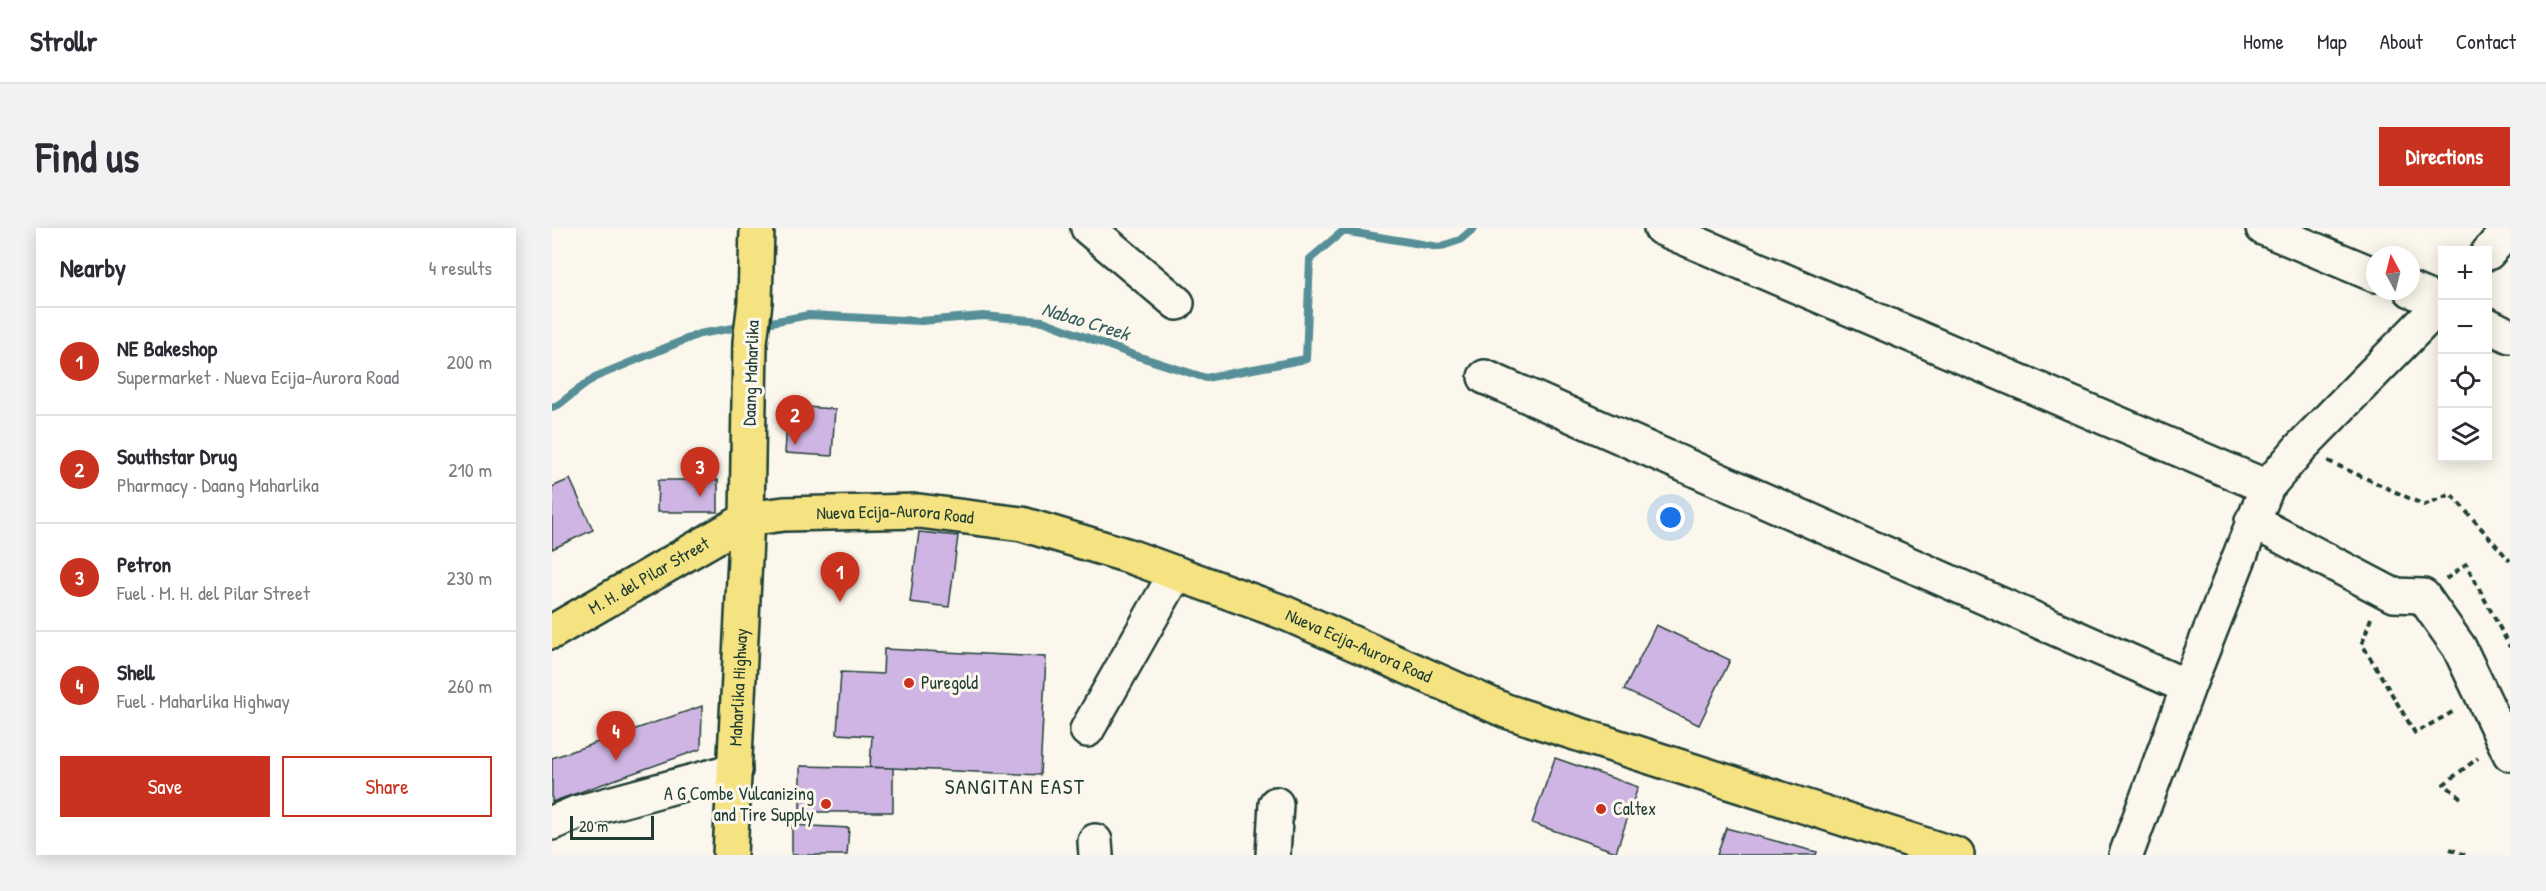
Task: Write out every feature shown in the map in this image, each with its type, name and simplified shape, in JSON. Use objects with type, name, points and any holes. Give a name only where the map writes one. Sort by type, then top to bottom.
[{"type":"main road","name":"Daang Maharlika","points":[[747,519],[750,342],[755,302],[757,228]]},
{"type":"main road","name":"Nueva Ecija-Aurora Road","points":[[747,519],[784,514],[919,512],[1022,524],[1130,556],[1285,613],[1506,711],[1951,854]]},
{"type":"main road","name":"M. H. del Pilar Street","points":[[552,632],[747,519]]},
{"type":"main road","name":"Maharlika Highway","points":[[730,855],[747,519]]},
{"type":"street","points":[[1088,228],[1177,303]]},
{"type":"street","points":[[1662,228],[2267,487]]},
{"type":"street","points":[[2263,228],[2366,271]]},
{"type":"street","points":[[2492,248],[2510,228]]},
{"type":"street","points":[[2126,855],[2188,687],[2267,487],[2300,448],[2442,303],[2420,294]]},
{"type":"street","points":[[2492,327],[2510,336]]},
{"type":"street","points":[[1485,377],[2188,687]]},
{"type":"street","points":[[2252,521],[2393,595],[2423,596],[2459,647],[2506,746]]},
{"type":"street","points":[[1087,730],[1176,573]]},
{"type":"street","points":[[552,823],[576,813],[735,770]]},
{"type":"street","points":[[1273,855],[1276,804]]},
{"type":"path","points":[[2300,448],[2424,505],[2451,494],[2510,561]]},
{"type":"path","points":[[2423,596],[2466,564],[2510,647]]},
{"type":"path","points":[[2381,589],[2362,644],[2415,733],[2481,695]]},
{"type":"path","points":[[2461,798],[2444,784],[2506,746]]},
{"type":"path","points":[[2450,849],[2465,855]]},
{"type":"building","points":[[788,406],[835,409],[832,456],[785,453]]},
{"type":"building","points":[[570,479],[593,530],[552,549],[552,487]]},
{"type":"building","points":[[658,480],[718,480],[718,512],[657,512]]},
{"type":"building","points":[[919,532],[958,536],[949,607],[910,602]]},
{"type":"building","points":[[1656,625],[1730,660],[1699,725],[1624,690]]},
{"type":"building","points":[[884,649],[1046,657],[1040,775],[870,767],[872,736],[837,734],[841,672],[883,674]]},
{"type":"building","points":[[702,706],[701,749],[552,802],[552,758]]},
{"type":"building","points":[[1555,758],[1638,787],[1616,852],[1532,823]]},
{"type":"building","points":[[800,766],[893,768],[893,812],[800,812]]},
{"type":"building","points":[[792,825],[849,828],[847,855],[792,855]]},
{"type":"building","points":[[1726,828],[1817,852],[1816,855],[1717,855]]},
{"type":"waterway","name":"Nabao Creek","points":[[761,324],[809,315],[921,321],[983,316],[1043,321],[1131,354],[1206,378],[1306,359],[1310,259],[1343,231],[1439,247],[1460,240],[1474,228]]},
{"type":"waterway","name":"Nabao Creek","points":[[552,407],[595,377],[699,334],[745,326]]},
{"type":"place","name":"Southstar Drug","points":[[795,445]]},
{"type":"place","name":"Petron","points":[[700,497]]},
{"type":"place","name":"NE Bakeshop","points":[[840,602]]},
{"type":"place","name":"Puregold","points":[[909,683]]},
{"type":"place","name":"Shell","points":[[616,761]]},
{"type":"place","name":"A G Combe Vulcanizing and Tire Supply","points":[[826,804]]},
{"type":"place","name":"Caltex","points":[[1601,809]]},
{"type":"district","name":"SANGITAN EAST","points":[[1015,787]]}]
